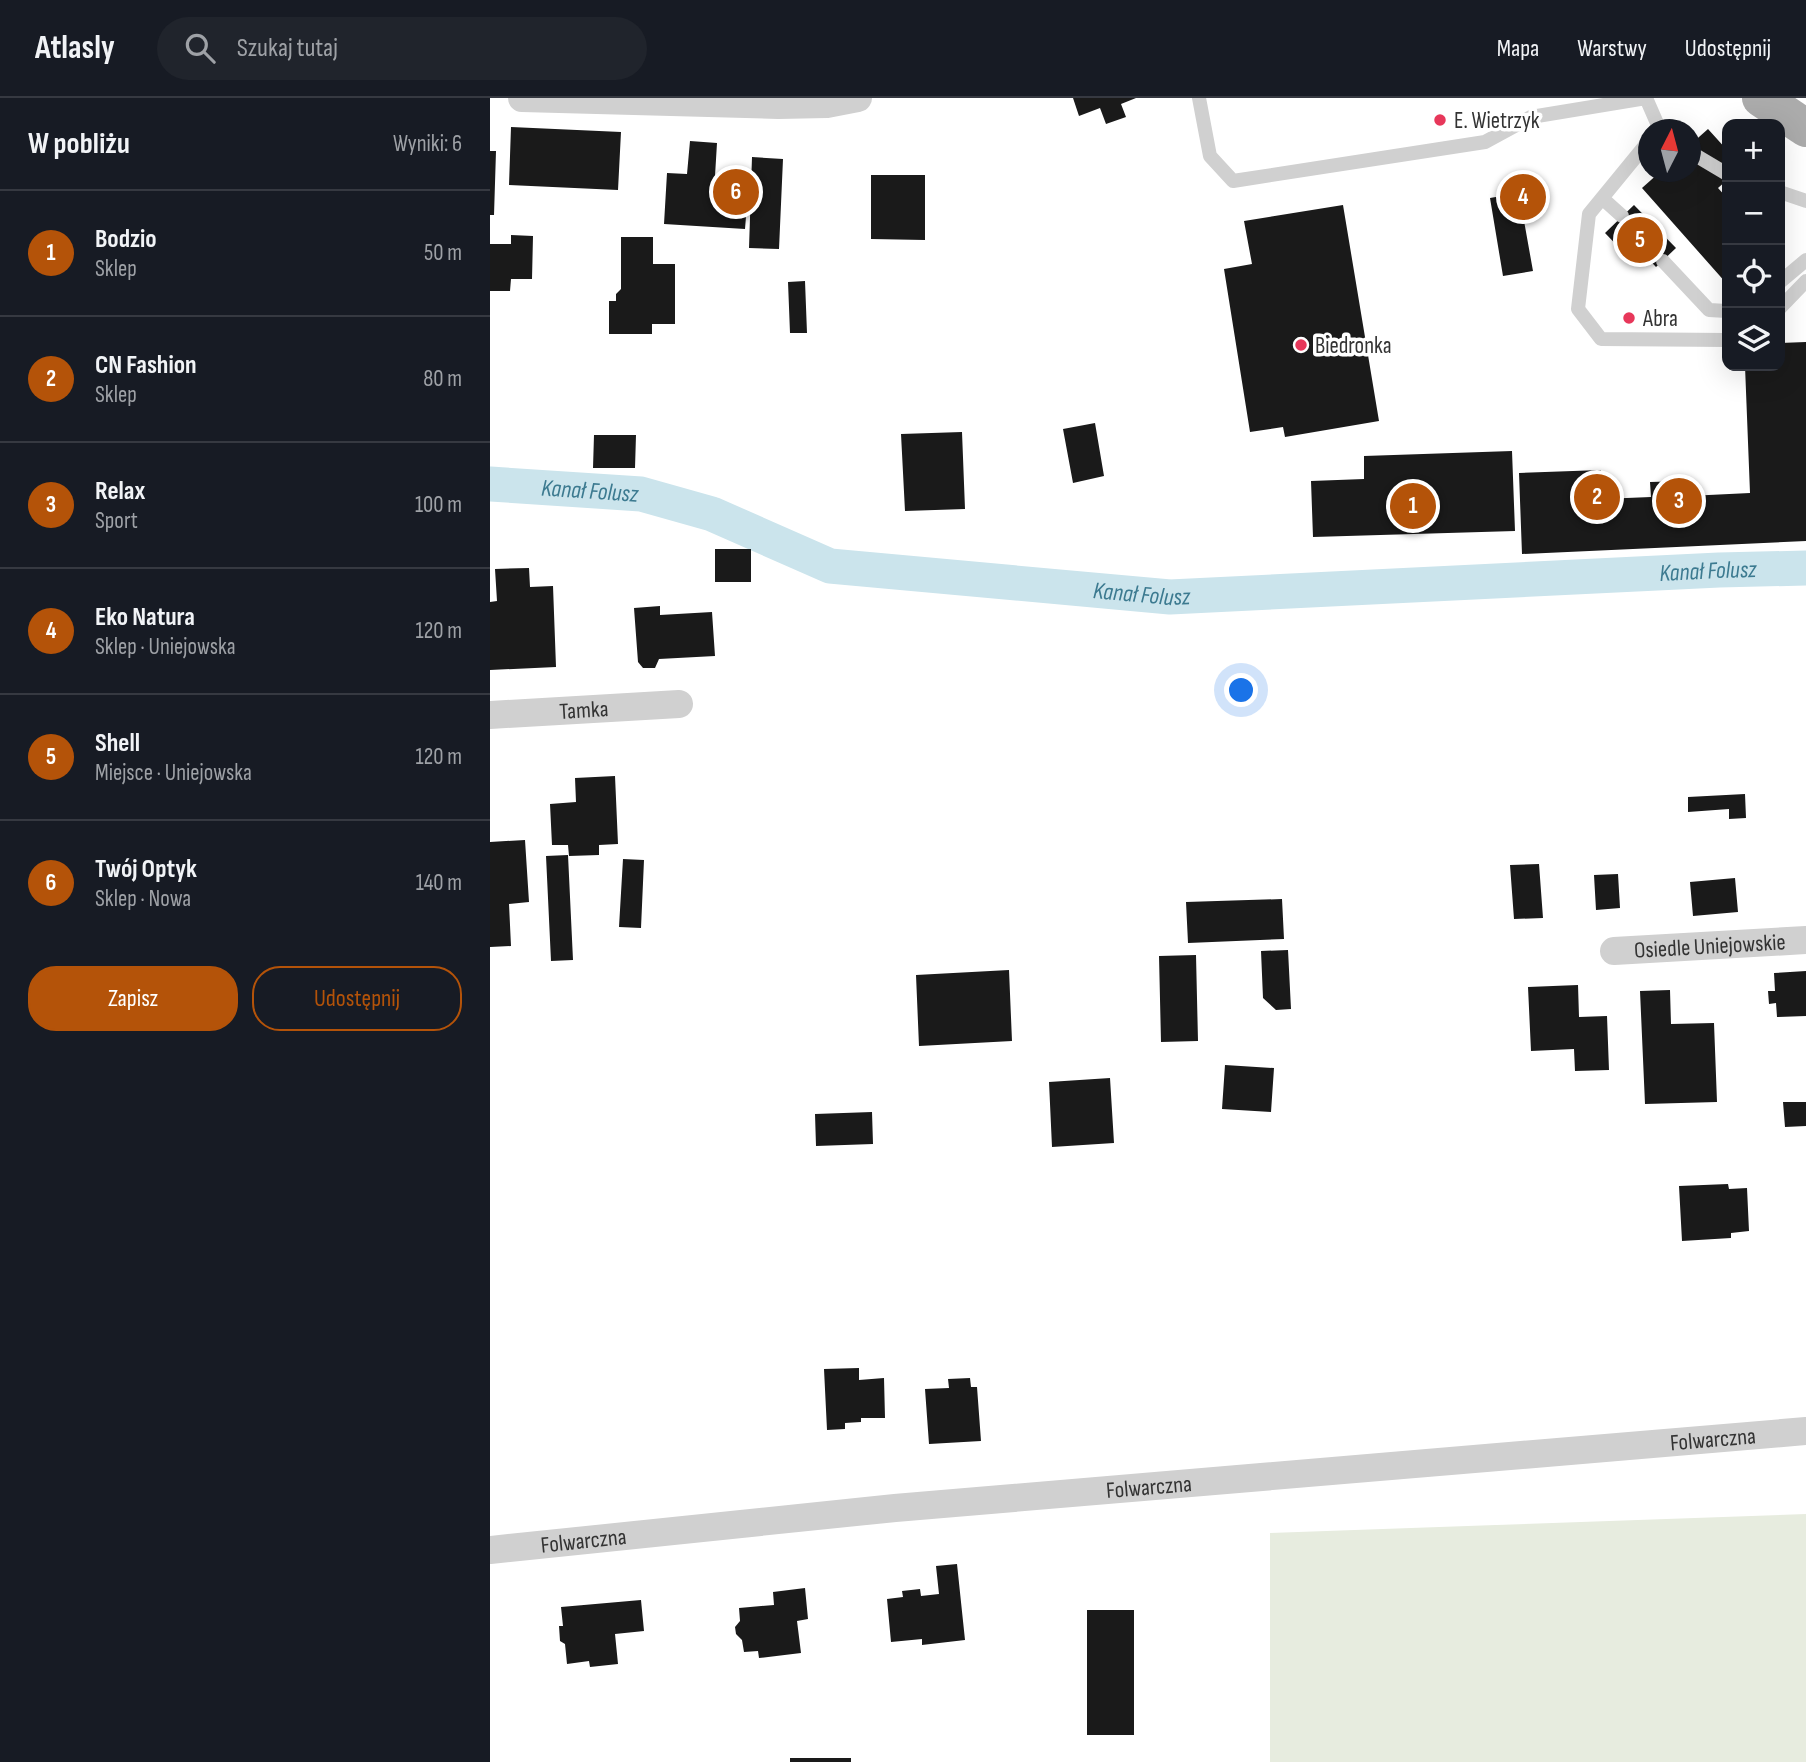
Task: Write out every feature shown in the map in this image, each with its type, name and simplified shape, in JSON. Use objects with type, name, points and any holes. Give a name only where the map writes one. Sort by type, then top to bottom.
[{"type":"main road","points":[[1761,98],[1806,128]]},
{"type":"street","points":[[522,98],[778,105],[827,104],[858,98]]},
{"type":"street","name":"Tamka","points":[[490,715],[679,704]]},
{"type":"street","name":"Osiedle Uniejowskie","points":[[1614,951],[1806,940]]},
{"type":"street","name":"Folwarczna","points":[[490,1550],[895,1508],[1806,1431]]},
{"type":"lane","points":[[1199,98],[1210,156],[1233,181],[1485,142],[1531,117],[1646,98],[1655,119]]},
{"type":"lane","points":[[1638,154],[1589,214],[1578,309],[1601,339],[1722,340]]},
{"type":"lane","points":[[1701,159],[1722,171]]},
{"type":"lane","points":[[1785,194],[1806,201]]},
{"type":"lane","points":[[1602,198],[1622,216]]},
{"type":"lane","points":[[1785,278],[1806,260]]},
{"type":"lane","points":[[1663,261],[1709,310],[1722,311]]},
{"type":"lane","points":[[1785,303],[1806,281]]},
{"type":"shaded area","points":[[1806,1514],[1806,1762],[1270,1762],[1270,1533]]},
{"type":"building","points":[[1073,98],[1136,98],[1121,104],[1126,117],[1106,124],[1100,108],[1079,116]]},
{"type":"building","points":[[511,127],[621,132],[618,190],[509,185]]},
{"type":"building","points":[[1708,129],[1722,144],[1722,184],[1718,188],[1722,192],[1722,278],[1642,188],[1649,182],[1701,182],[1701,135]]},
{"type":"building","points":[[690,141],[717,143],[715,176],[749,179],[745,229],[664,224],[667,173],[687,174]]},
{"type":"building","points":[[490,151],[496,151],[494,215],[490,215]]},
{"type":"building","points":[[752,157],[783,159],[779,249],[749,248]]},
{"type":"building","points":[[871,175],[925,175],[925,240],[871,239]]},
{"type":"building","points":[[1519,193],[1533,271],[1503,276],[1490,198]]},
{"type":"building","name":"Biedronka","points":[[1343,205],[1379,421],[1285,437],[1283,427],[1250,432],[1224,269],[1252,264],[1244,221]]},
{"type":"building","points":[[1634,205],[1676,248],[1656,267],[1640,250],[1630,259],[1605,233]]},
{"type":"building","points":[[511,235],[533,236],[532,279],[511,279],[510,291],[490,291],[490,244],[511,244]]},
{"type":"building","points":[[621,237],[653,237],[653,264],[675,264],[675,324],[652,324],[652,334],[609,334],[609,301],[616,301],[616,294],[621,289]]},
{"type":"building","points":[[805,281],[807,333],[790,333],[788,282]]},
{"type":"building","points":[[1806,342],[1806,541],[1522,554],[1519,473],[1601,470],[1602,499],[1651,497],[1650,482],[1688,481],[1688,496],[1750,493],[1745,371],[1785,371],[1785,343]]},
{"type":"building","points":[[1095,423],[1104,476],[1073,483],[1063,429]]},
{"type":"building","points":[[962,432],[965,509],[905,511],[901,434]]},
{"type":"building","points":[[594,435],[636,435],[635,468],[593,468]]},
{"type":"building","points":[[1512,451],[1515,531],[1313,537],[1311,481],[1364,479],[1364,456]]},
{"type":"building","points":[[715,549],[751,549],[751,582],[715,582]]},
{"type":"building","points":[[529,568],[530,587],[553,586],[556,667],[490,670],[490,602],[497,601],[495,569]]},
{"type":"building","points":[[660,606],[660,615],[712,612],[715,656],[659,659],[655,668],[643,668],[638,662],[634,608]]},
{"type":"building","points":[[615,776],[618,844],[599,845],[599,855],[569,856],[568,845],[552,845],[550,804],[576,802],[575,778]]},
{"type":"building","points":[[1745,794],[1746,818],[1729,819],[1729,809],[1688,812],[1688,797]]},
{"type":"building","points":[[525,840],[529,902],[509,904],[511,946],[490,947],[490,842]]},
{"type":"building","points":[[568,855],[573,960],[551,961],[546,856]]},
{"type":"building","points":[[623,859],[644,860],[641,928],[619,927]]},
{"type":"building","points":[[1539,864],[1543,918],[1514,919],[1510,865]]},
{"type":"building","points":[[1618,874],[1620,908],[1596,910],[1594,875]]},
{"type":"building","points":[[1735,878],[1738,912],[1693,916],[1690,882]]},
{"type":"building","points":[[1282,899],[1284,939],[1188,943],[1186,902]]},
{"type":"building","points":[[1288,950],[1291,1009],[1276,1010],[1263,998],[1261,951]]},
{"type":"building","points":[[1196,955],[1198,1041],[1161,1042],[1159,956]]},
{"type":"building","points":[[1009,970],[1012,1041],[919,1046],[916,975]]},
{"type":"building","points":[[1806,971],[1806,1016],[1777,1017],[1776,1003],[1769,1004],[1768,991],[1775,991],[1774,973]]},
{"type":"building","points":[[1578,985],[1579,1017],[1607,1016],[1609,1070],[1575,1071],[1574,1049],[1531,1051],[1528,987]]},
{"type":"building","points":[[1670,990],[1671,1024],[1714,1023],[1717,1102],[1645,1104],[1640,991]]},
{"type":"building","points":[[1225,1065],[1274,1068],[1271,1112],[1222,1109]]},
{"type":"building","points":[[1110,1078],[1114,1143],[1052,1147],[1049,1082]]},
{"type":"building","points":[[1783,1102],[1806,1102],[1806,1126],[1785,1127]]},
{"type":"building","points":[[872,1112],[873,1144],[816,1146],[815,1114]]},
{"type":"building","points":[[1728,1184],[1729,1189],[1747,1188],[1749,1231],[1731,1233],[1731,1238],[1682,1241],[1679,1186]]},
{"type":"building","points":[[859,1368],[859,1380],[884,1378],[885,1418],[861,1418],[861,1422],[845,1423],[845,1429],[827,1430],[824,1369]]},
{"type":"building","points":[[970,1378],[971,1387],[977,1387],[981,1441],[929,1444],[925,1389],[949,1388],[948,1379]]},
{"type":"building","points":[[957,1564],[965,1640],[922,1645],[922,1639],[891,1642],[887,1599],[903,1597],[902,1591],[920,1589],[921,1596],[939,1594],[936,1566]]},
{"type":"building","points":[[805,1588],[808,1619],[797,1621],[801,1653],[759,1658],[758,1651],[744,1652],[742,1640],[736,1634],[735,1627],[740,1621],[739,1608],[774,1605],[773,1592]]},
{"type":"building","points":[[641,1600],[644,1631],[615,1634],[618,1664],[590,1667],[589,1661],[567,1664],[565,1644],[560,1641],[559,1626],[563,1626],[561,1607]]},
{"type":"building","points":[[1087,1610],[1134,1610],[1134,1735],[1087,1735]]},
{"type":"building","points":[[790,1758],[851,1758],[851,1762],[790,1762]]},
{"type":"waterway","name":"Kanał Folusz","points":[[490,484],[641,494],[712,514],[830,566],[1170,597],[1806,568]]},
{"type":"place","name":"E. Wietrzyk","points":[[1440,120]]},
{"type":"place","name":"Twój Optyk","points":[[736,192]]},
{"type":"place","name":"Eko Natura","points":[[1523,197]]},
{"type":"place","name":"Shell","points":[[1640,240]]},
{"type":"place","name":"Abra","points":[[1629,318]]},
{"type":"place","name":"Biedronka","points":[[1301,345]]},
{"type":"place","name":"CN Fashion","points":[[1597,497]]},
{"type":"place","name":"Relax","points":[[1679,501]]},
{"type":"place","name":"Bodzio","points":[[1413,506]]}]
